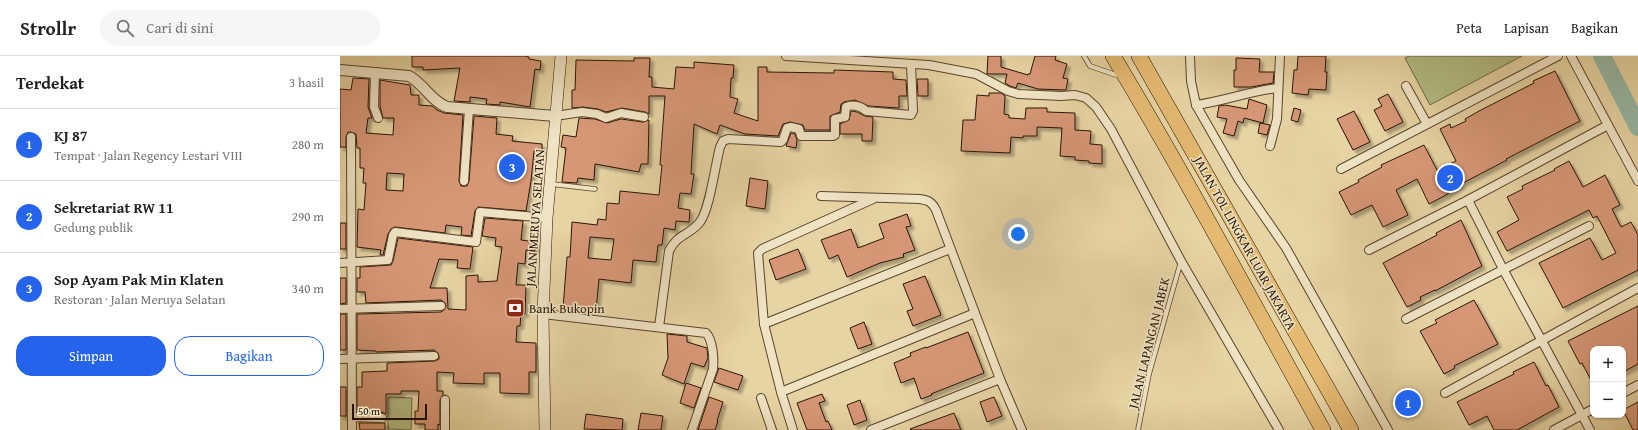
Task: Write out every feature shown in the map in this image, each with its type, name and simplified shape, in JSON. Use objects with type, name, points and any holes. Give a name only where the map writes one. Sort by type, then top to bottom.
[{"type":"highway","name":"JALAN TOL LINGKAR LUAR JAKARTA","points":[[1113,56],[1152,120],[1271,333],[1323,430]]},
{"type":"highway","name":"JALAN TOL LINGKAR LUAR JAKARTA","points":[[1139,56],[1351,430]]},
{"type":"main road","name":"JALAN MERUYA SELATAN","points":[[545,430],[543,314],[547,218],[561,56]]},
{"type":"street","points":[[786,56],[929,66],[976,74],[1008,91],[1018,94],[1061,96],[1075,95],[1086,98],[1096,107],[1110,129],[1181,261],[1279,430]]},
{"type":"street","points":[[1190,56],[1191,81],[1196,105],[1239,180],[1286,248],[1388,430]]},
{"type":"street","points":[[1270,146],[1277,119],[1280,56]]},
{"type":"street","points":[[1341,169],[1558,56]]},
{"type":"street","points":[[1571,56],[1638,181]]},
{"type":"street","points":[[659,327],[669,252],[672,244],[678,238],[696,227],[705,213],[720,147],[723,141],[728,139],[781,142],[784,140],[787,128],[791,127],[799,129],[801,136],[832,136],[835,135],[835,119],[845,117],[846,107],[848,106],[861,106],[866,111],[911,114],[913,111],[911,64]]},
{"type":"street","points":[[340,70],[409,76],[417,80],[437,102],[447,107],[555,116],[582,112],[597,114],[606,118],[621,113],[644,117]]},
{"type":"street","points":[[375,72],[374,107],[378,118]]},
{"type":"street","points":[[1406,86],[1427,124]]},
{"type":"street","points":[[1196,105],[1215,102],[1262,90],[1278,88]]},
{"type":"street","points":[[464,181],[469,109]]},
{"type":"street","points":[[1369,250],[1468,200],[1608,125]]},
{"type":"street","points":[[351,137],[352,430]]},
{"type":"street","points":[[821,196],[919,199],[933,203],[1000,379],[1022,430]]},
{"type":"street","points":[[793,430],[781,392],[764,324],[757,255],[758,251],[876,198]]},
{"type":"street","points":[[1468,200],[1503,269],[1590,430]]},
{"type":"street","points":[[340,263],[388,260],[395,232],[476,242],[480,212],[547,218]]},
{"type":"street","points":[[1406,319],[1589,226]]},
{"type":"street","points":[[764,324],[950,249]]},
{"type":"street","points":[[1445,393],[1638,288]]},
{"type":"street","points":[[340,309],[441,306]]},
{"type":"street","points":[[781,392],[975,313]]},
{"type":"street","points":[[543,314],[703,332],[708,335],[714,360],[713,369],[692,430]]},
{"type":"street","points":[[340,359],[352,360],[434,356]]},
{"type":"street","points":[[871,430],[1000,379]]},
{"type":"street","points":[[1626,391],[1638,385]]},
{"type":"street","points":[[761,398],[772,430]]},
{"type":"street","points":[[445,400],[445,430]]},
{"type":"street","points":[[1554,430],[1590,411]]},
{"type":"street","points":[[352,417],[382,418]]},
{"type":"lane","points":[[1084,56],[1090,66],[1127,79]]},
{"type":"lane","points":[[551,184],[595,189]]},
{"type":"lane","name":"JALAN LAPANGAN JABEK","points":[[1138,430],[1149,374],[1181,261]]},
{"type":"green space","points":[[1409,56],[1522,56],[1430,105],[1405,58]]},
{"type":"green space","points":[[388,397],[412,398],[411,430],[388,429]]},
{"type":"building","points":[[412,56],[525,56],[529,57],[529,59],[541,61],[540,70],[535,69],[530,107],[500,102],[500,105],[486,104],[487,99],[470,97],[470,102],[454,101],[460,68],[423,70],[423,67],[412,67]]},
{"type":"building","points":[[988,56],[1001,56],[1001,67],[1028,75],[1030,74],[1035,56],[1056,56],[1055,60],[1067,64],[1063,78],[1068,79],[1066,90],[1038,89],[1018,83],[1016,88],[1010,86],[1005,83],[1007,74],[987,74]]},
{"type":"building","points":[[1298,56],[1326,56],[1326,90],[1309,89],[1308,95],[1292,93],[1294,70],[1297,70]]},
{"type":"building","points":[[634,58],[650,58],[649,77],[652,77],[652,87],[674,89],[676,67],[694,68],[694,62],[734,65],[733,78],[731,78],[730,97],[738,99],[734,113],[758,121],[758,67],[767,67],[767,72],[834,73],[834,70],[893,72],[893,79],[906,80],[907,96],[899,96],[899,108],[868,106],[855,100],[844,102],[841,104],[840,112],[830,116],[830,130],[805,130],[803,125],[790,122],[783,124],[778,136],[745,134],[720,125],[717,134],[694,124],[691,174],[694,174],[691,194],[680,193],[678,208],[690,210],[689,222],[676,221],[675,230],[664,228],[662,245],[658,245],[656,262],[633,260],[631,283],[599,279],[596,310],[563,308],[567,257],[570,257],[572,222],[597,225],[598,219],[606,220],[607,203],[619,204],[620,191],[659,195],[665,96],[649,96],[649,114],[622,108],[606,112],[598,109],[583,107],[572,108],[572,90],[575,90],[576,60],[634,61]],"holes":[[[590,237],[614,239],[611,260],[588,258]]]},
{"type":"building","points":[[1236,58],[1260,59],[1259,72],[1274,72],[1273,83],[1251,87],[1234,87]]},
{"type":"building","points":[[1555,71],[1580,121],[1506,159],[1507,160],[1461,184],[1462,185],[1448,194],[1429,204],[1417,179],[1396,190],[1408,215],[1383,227],[1372,205],[1351,215],[1339,192],[1359,182],[1358,180],[1382,167],[1381,165],[1424,145],[1437,170],[1456,161],[1440,129],[1450,124],[1451,128],[1466,121],[1465,119],[1479,111],[1534,83],[1533,81]]},
{"type":"building","points":[[353,78],[369,79],[368,107],[372,118],[368,118],[366,133],[393,135],[394,118],[383,118],[380,106],[380,80],[410,85],[411,95],[419,95],[419,105],[432,106],[444,113],[463,115],[459,181],[461,186],[467,186],[469,181],[474,116],[497,118],[496,134],[513,136],[512,141],[542,144],[542,152],[534,151],[526,211],[478,207],[475,211],[471,236],[461,235],[462,227],[446,225],[445,233],[395,227],[391,229],[388,234],[383,255],[380,255],[381,250],[357,247],[358,209],[364,210],[366,183],[363,183],[364,168],[360,168],[360,148],[357,148],[356,134],[348,132],[346,137],[346,147],[340,147],[340,89],[351,90]],"holes":[[[387,173],[404,174],[403,191],[386,190]]]},
{"type":"building","points":[[917,79],[928,79],[928,96],[918,96]]},
{"type":"building","points":[[989,93],[1001,93],[1005,96],[1004,114],[1009,115],[1009,118],[1025,119],[1026,108],[1047,108],[1047,112],[1075,113],[1075,130],[1091,131],[1090,144],[1102,145],[1102,164],[1075,160],[1075,157],[1060,156],[1062,128],[1037,127],[1037,136],[1023,136],[1023,138],[1011,137],[1010,153],[961,151],[963,120],[975,120],[977,95],[989,96]]},
{"type":"building","points":[[1388,94],[1403,122],[1385,131],[1374,110],[1382,106],[1378,99]]},
{"type":"building","points":[[1249,99],[1267,105],[1263,123],[1244,118],[1243,123],[1238,121],[1234,136],[1223,133],[1227,119],[1217,117],[1219,106],[1225,105],[1247,109]]},
{"type":"building","points":[[1294,108],[1301,110],[1298,122],[1291,120]]},
{"type":"building","points":[[851,111],[873,117],[872,141],[862,141],[862,134],[840,134],[840,124],[849,120]]},
{"type":"building","points":[[1354,111],[1370,142],[1353,150],[1337,119]]},
{"type":"building","points":[[579,118],[595,119],[607,123],[621,119],[643,122],[649,120],[648,164],[641,164],[639,172],[595,164],[594,180],[578,178],[577,183],[562,182],[566,148],[561,147],[563,135],[576,137]]},
{"type":"building","points":[[1260,123],[1270,125],[1267,135],[1258,133]]},
{"type":"building","points":[[791,133],[795,134],[797,140],[796,148],[786,146]]},
{"type":"building","points":[[1569,161],[1583,187],[1605,175],[1620,205],[1612,209],[1621,227],[1631,222],[1638,235],[1638,270],[1563,308],[1539,263],[1590,238],[1602,260],[1616,253],[1597,216],[1593,218],[1589,210],[1507,251],[1497,232],[1519,220],[1507,197],[1523,189],[1522,186],[1555,170],[1554,169]]},
{"type":"building","points":[[750,178],[768,181],[765,209],[746,206]]},
{"type":"building","points":[[907,214],[911,226],[906,227],[915,250],[903,254],[904,257],[880,263],[847,277],[838,255],[829,259],[821,240],[851,229],[858,248],[884,238],[879,224]]},
{"type":"building","points":[[485,218],[523,221],[521,240],[536,242],[535,251],[526,250],[525,264],[518,263],[516,285],[526,285],[525,314],[521,314],[520,326],[517,326],[516,342],[536,343],[536,372],[529,372],[529,394],[500,393],[500,373],[484,373],[484,384],[453,383],[454,373],[437,372],[437,391],[443,391],[443,395],[440,400],[440,425],[438,424],[438,430],[425,430],[425,424],[415,424],[415,411],[418,411],[419,391],[401,391],[401,394],[386,394],[386,414],[382,412],[357,412],[357,387],[362,387],[362,372],[387,371],[387,363],[435,361],[439,359],[439,356],[434,350],[376,352],[357,350],[357,314],[441,312],[446,306],[441,300],[366,303],[365,292],[357,292],[357,278],[360,278],[360,267],[391,265],[398,238],[473,247],[470,269],[457,268],[458,260],[439,259],[430,288],[447,288],[448,309],[466,310],[466,276],[478,275],[478,282],[497,281],[502,247],[495,246],[496,238],[482,236]]},
{"type":"building","points":[[1461,220],[1482,266],[1435,291],[1420,297],[1421,300],[1407,307],[1383,263],[1437,235],[1436,233]]},
{"type":"building","points":[[340,223],[346,223],[346,249],[340,249]]},
{"type":"building","points":[[798,249],[806,269],[776,280],[769,260]]},
{"type":"building","points":[[925,276],[941,315],[913,326],[907,311],[913,309],[903,284]]},
{"type":"building","points":[[340,278],[346,278],[346,303],[340,304]]},
{"type":"building","points":[[1474,300],[1498,344],[1454,366],[1455,368],[1444,374],[1420,331],[1437,323],[1435,320]]},
{"type":"building","points":[[1638,306],[1638,364],[1626,370],[1626,346],[1590,346],[1590,378],[1582,363],[1580,364],[1568,341]]},
{"type":"building","points":[[340,314],[346,314],[346,350],[340,350]]},
{"type":"building","points":[[864,322],[872,344],[858,349],[850,328]]},
{"type":"building","points":[[968,332],[984,373],[921,399],[914,378],[901,383],[894,363],[911,356],[910,353]]},
{"type":"building","points":[[667,334],[687,336],[687,342],[707,348],[708,358],[704,367],[691,363],[684,384],[662,375],[668,358]]},
{"type":"building","points":[[1534,362],[1559,407],[1517,430],[1494,430],[1487,416],[1469,425],[1457,402],[1514,374],[1513,372]]},
{"type":"building","points":[[719,368],[743,376],[738,390],[714,382]]},
{"type":"building","points":[[686,383],[701,388],[694,408],[680,403]]},
{"type":"building","points":[[340,387],[346,387],[346,416],[340,416]]},
{"type":"building","points":[[822,394],[825,401],[819,403],[826,422],[828,421],[832,430],[807,430],[797,403]]},
{"type":"building","points":[[709,397],[723,402],[715,430],[698,430]]},
{"type":"building","points":[[994,397],[1002,416],[987,422],[980,402]]},
{"type":"building","points":[[1410,397],[1414,405],[1405,410],[1401,402]]},
{"type":"building","points":[[860,400],[867,420],[854,425],[847,405]]},
{"type":"building","points":[[1638,402],[1638,430],[1633,430],[1626,416],[1626,408]]},
{"type":"building","points":[[641,413],[663,416],[661,430],[638,430]]},
{"type":"building","points":[[954,413],[961,430],[910,429]]},
{"type":"building","points":[[586,414],[623,419],[622,430],[584,429]]},
{"type":"building","points":[[359,423],[385,423],[385,430],[360,430]]},
{"type":"waterway","points":[[1602,56],[1638,127]]},
{"type":"place","name":"Sop Ayam Pak Min Klaten","points":[[512,167]]},
{"type":"place","name":"Sekretariat RW 11","points":[[1450,178]]},
{"type":"place","name":"Bank Bukopin","points":[[515,308]]},
{"type":"place","name":"KJ 87","points":[[1408,403]]}]
